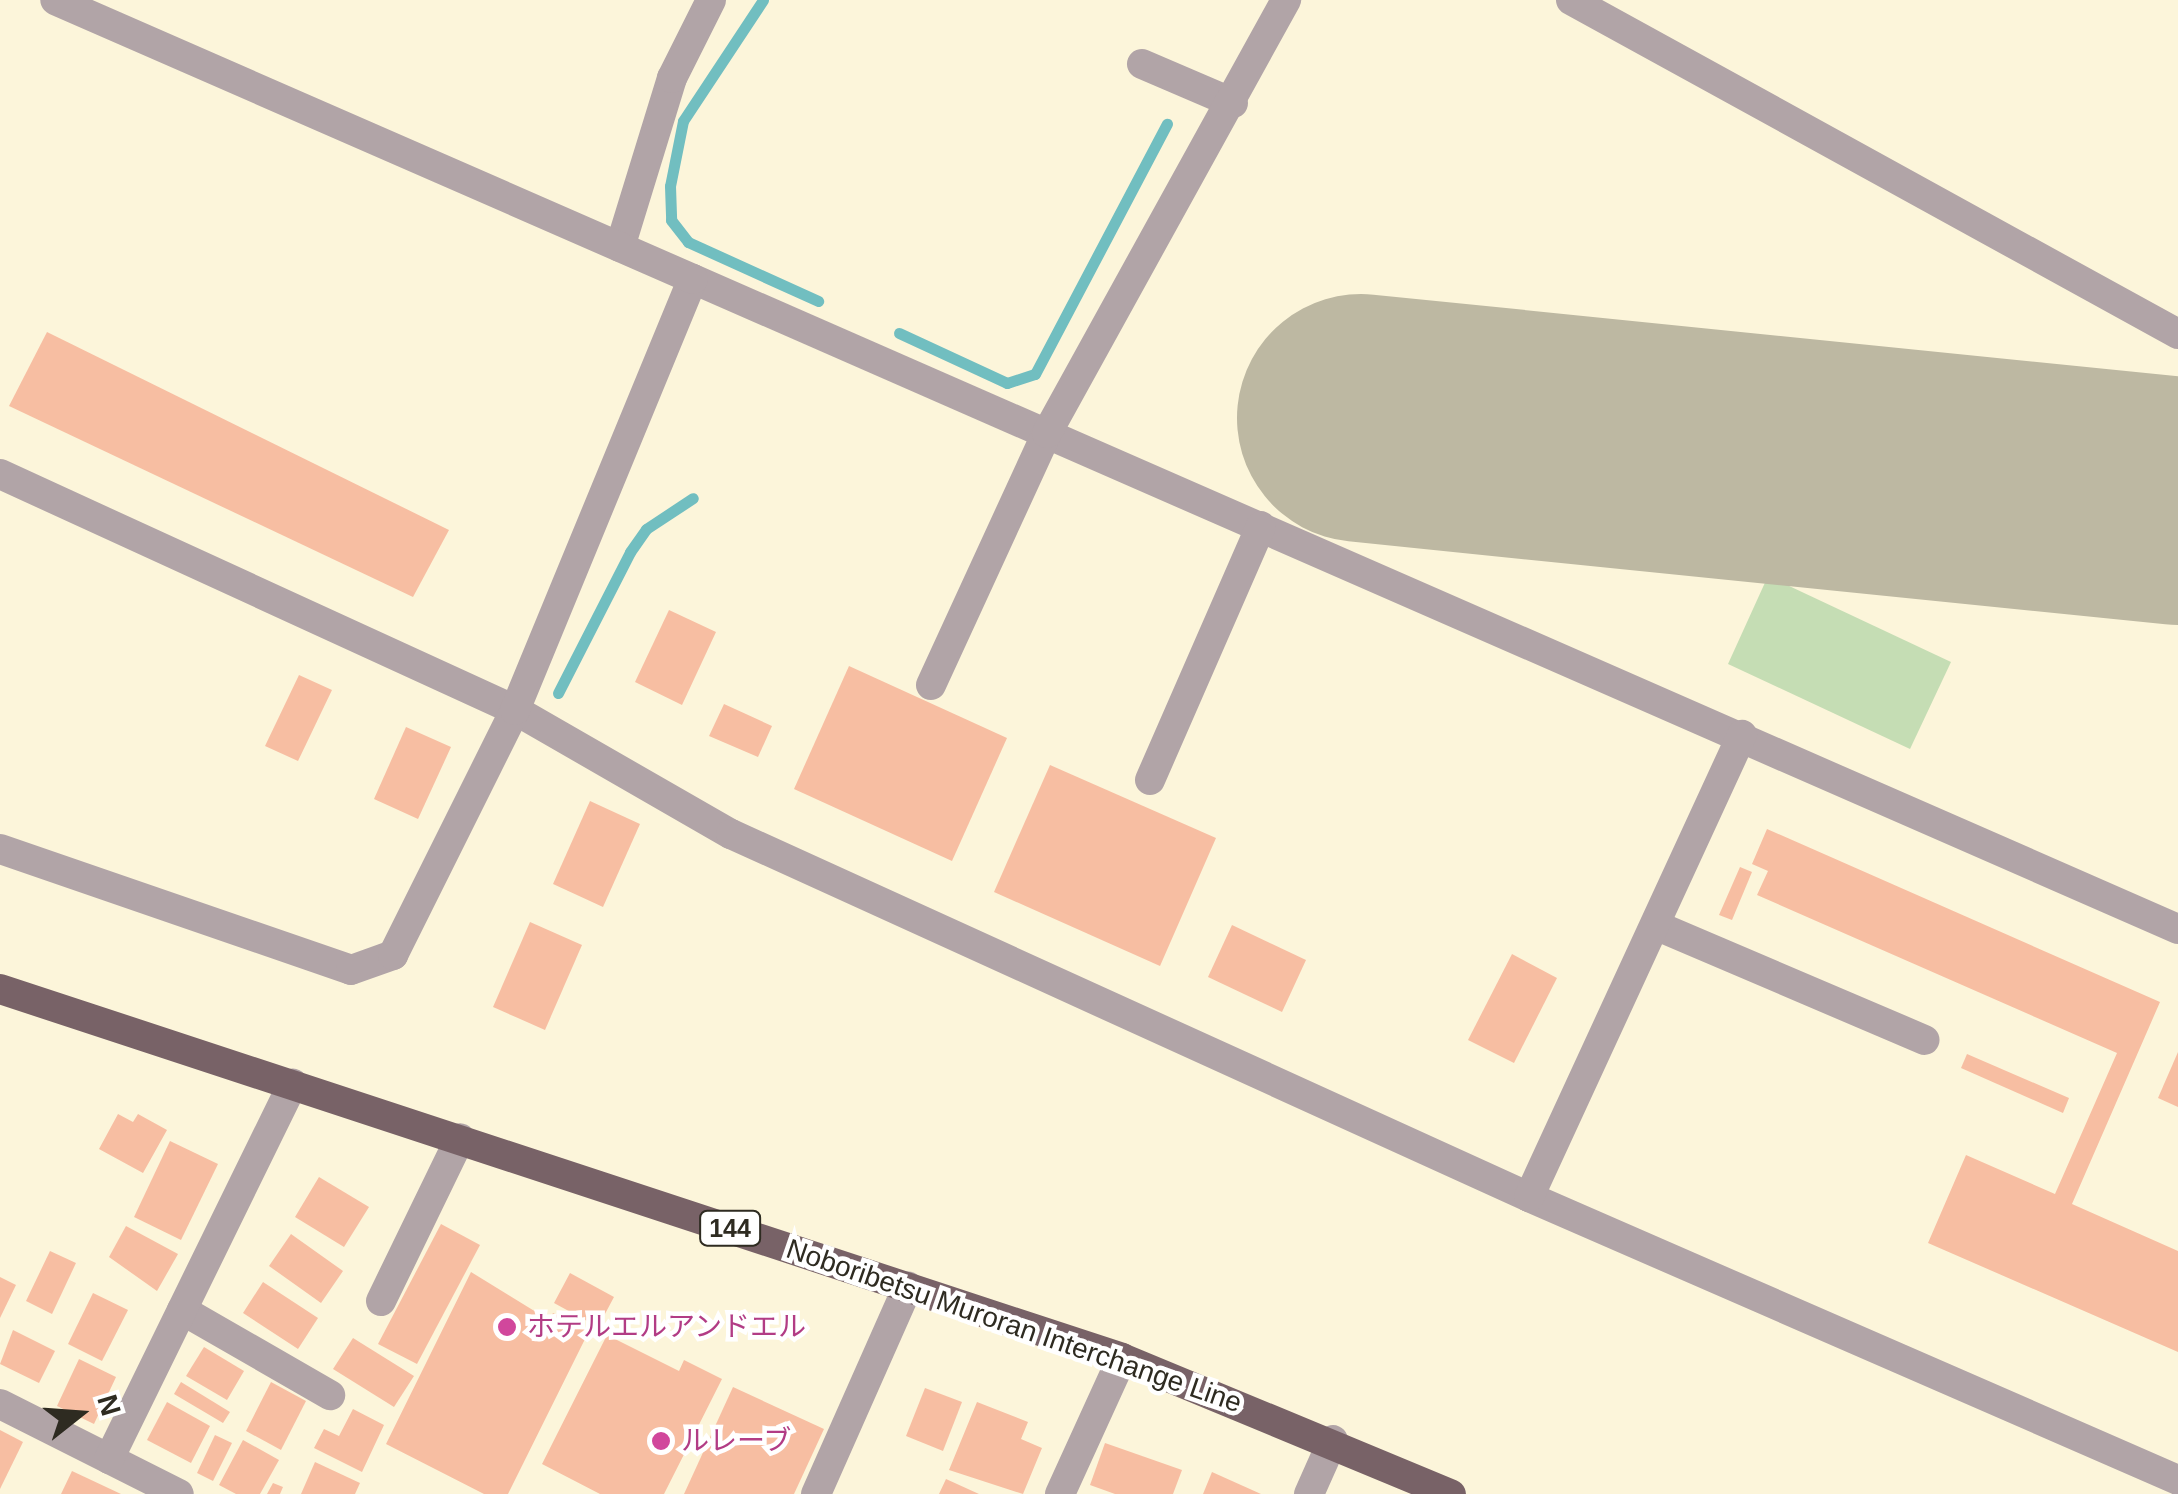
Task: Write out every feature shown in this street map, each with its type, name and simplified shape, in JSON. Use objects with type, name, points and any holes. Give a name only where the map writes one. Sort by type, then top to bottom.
[{"type":"main road","name":"Noboribetsu Muroran Interchange Line","points":[[0,989],[1122,1358],[1333,1440],[1450,1494]]},
{"type":"street","points":[[55,0],[1742,734],[2178,929]]},
{"type":"street","points":[[620,247],[672,78],[711,0]]},
{"type":"street","points":[[931,685],[1046,433],[1233,102],[1286,0]]},
{"type":"street","points":[[1571,0],[2178,334]]},
{"type":"street","points":[[1142,64],[1233,102]]},
{"type":"street","points":[[0,848],[351,970],[393,955],[514,710],[693,278]]},
{"type":"street","points":[[0,474],[514,710],[731,834],[1529,1197],[2178,1480]]},
{"type":"street","points":[[1150,780],[1260,526]]},
{"type":"street","points":[[1529,1197],[1742,734]]},
{"type":"street","points":[[1655,925],[1924,1040]]},
{"type":"street","points":[[109,1459],[293,1084]]},
{"type":"street","points":[[380,1301],[460,1138]]},
{"type":"street","points":[[816,1494],[908,1286]]},
{"type":"street","points":[[182,1310],[330,1395]]},
{"type":"street","points":[[1060,1494],[1122,1358]]},
{"type":"street","points":[[0,1404],[179,1494]]},
{"type":"street","points":[[1309,1494],[1333,1440]]},
{"type":"green space","points":[[1768,576],[1951,662],[1910,749],[1728,664]]},
{"type":"building","points":[[47,332],[449,530],[413,597],[9,406]]},
{"type":"building","points":[[669,610],[716,632],[682,705],[635,682]]},
{"type":"building","points":[[849,666],[1007,738],[952,861],[794,789]]},
{"type":"building","points":[[299,675],[332,690],[298,761],[265,746]]},
{"type":"building","points":[[724,704],[772,726],[758,757],[709,736]]},
{"type":"building","points":[[406,727],[451,747],[418,819],[374,799]]},
{"type":"building","points":[[1050,765],[1216,838],[1160,966],[994,892]]},
{"type":"building","points":[[590,801],[640,824],[603,907],[553,884]]},
{"type":"building","points":[[1767,829],[2160,1002],[2072,1204],[2178,1251],[2178,1352],[1928,1243],[1966,1155],[2055,1194],[2117,1053],[1757,895],[1768,871],[1752,864]]},
{"type":"building","points":[[1740,867],[1752,872],[1732,920],[1719,915]]},
{"type":"building","points":[[530,922],[582,945],[545,1030],[493,1007]]},
{"type":"building","points":[[1232,925],[1306,960],[1282,1012],[1208,977]]},
{"type":"building","points":[[1512,954],[1557,978],[1514,1063],[1468,1040]]},
{"type":"building","points":[[2178,1052],[2178,1107],[2158,1098]]},
{"type":"building","points":[[1967,1054],[2069,1098],[2063,1113],[1961,1068]]},
{"type":"building","points":[[118,1114],[133,1122],[138,1114],[167,1130],[143,1173],[99,1149]]},
{"type":"building","points":[[170,1141],[218,1164],[181,1240],[134,1217]]},
{"type":"building","points":[[319,1177],[369,1207],[344,1247],[295,1217]]},
{"type":"building","points":[[441,1224],[480,1245],[417,1364],[378,1344]]},
{"type":"building","points":[[126,1226],[178,1254],[157,1291],[109,1257]]},
{"type":"building","points":[[291,1234],[343,1271],[321,1303],[269,1266]]},
{"type":"building","points":[[50,1251],[76,1263],[52,1314],[26,1301]]},
{"type":"building","points":[[471,1272],[549,1320],[553,1313],[589,1331],[508,1494],[484,1494],[386,1444]]},
{"type":"building","points":[[570,1273],[614,1297],[598,1327],[554,1303]]},
{"type":"building","points":[[0,1277],[16,1285],[0,1318]]},
{"type":"building","points":[[263,1282],[318,1318],[298,1349],[243,1313]]},
{"type":"building","points":[[93,1293],[128,1310],[102,1361],[68,1344]]},
{"type":"building","points":[[13,1330],[55,1351],[39,1383],[0,1364]]},
{"type":"building","points":[[607,1335],[679,1371],[684,1360],[722,1379],[664,1494],[600,1494],[542,1464]]},
{"type":"building","points":[[353,1338],[414,1376],[394,1407],[333,1369]]},
{"type":"building","points":[[204,1347],[244,1371],[227,1400],[186,1376]]},
{"type":"building","points":[[79,1359],[116,1377],[94,1424],[57,1406]]},
{"type":"building","points":[[181,1382],[230,1412],[223,1423],[174,1394]]},
{"type":"building","points":[[271,1382],[306,1401],[281,1450],[246,1431]]},
{"type":"building","points":[[733,1387],[824,1429],[794,1494],[684,1494]]},
{"type":"building","points":[[925,1388],[962,1402],[943,1451],[906,1436]]},
{"type":"building","points":[[167,1402],[210,1426],[191,1463],[147,1440]]},
{"type":"building","points":[[977,1402],[1028,1422],[1021,1439],[1042,1448],[1023,1494],[949,1470]]},
{"type":"building","points":[[353,1409],[384,1425],[362,1472],[314,1448],[324,1429],[339,1436]]},
{"type":"building","points":[[0,1430],[23,1442],[0,1489]]},
{"type":"building","points":[[215,1435],[232,1443],[213,1481],[197,1473]]},
{"type":"building","points":[[243,1440],[279,1460],[260,1494],[236,1494],[219,1485]]},
{"type":"building","points":[[1105,1443],[1182,1470],[1173,1494],[1115,1494],[1090,1485]]},
{"type":"building","points":[[315,1462],[360,1483],[355,1494],[301,1494]]},
{"type":"building","points":[[72,1471],[121,1494],[61,1494]]},
{"type":"building","points":[[1212,1472],[1261,1494],[1203,1494]]},
{"type":"building","points":[[946,1479],[979,1494],[939,1494]]},
{"type":"building","points":[[273,1483],[283,1487],[280,1494],[267,1494]]},
{"type":"waterway","points":[[763,0],[683,121],[670,186],[671,220],[688,242],[818,301]]},
{"type":"waterway","points":[[899,333],[1007,383],[1035,374],[1167,124]]},
{"type":"waterway","points":[[558,693],[630,552],[646,529],[693,498]]},
{"type":"runway","points":[[1361,418],[2178,501]]},
{"type":"place","name":"ホテルエルアンドエル","points":[[507,1327]]},
{"type":"place","name":"ルレーブ","points":[[661,1441]]}]
